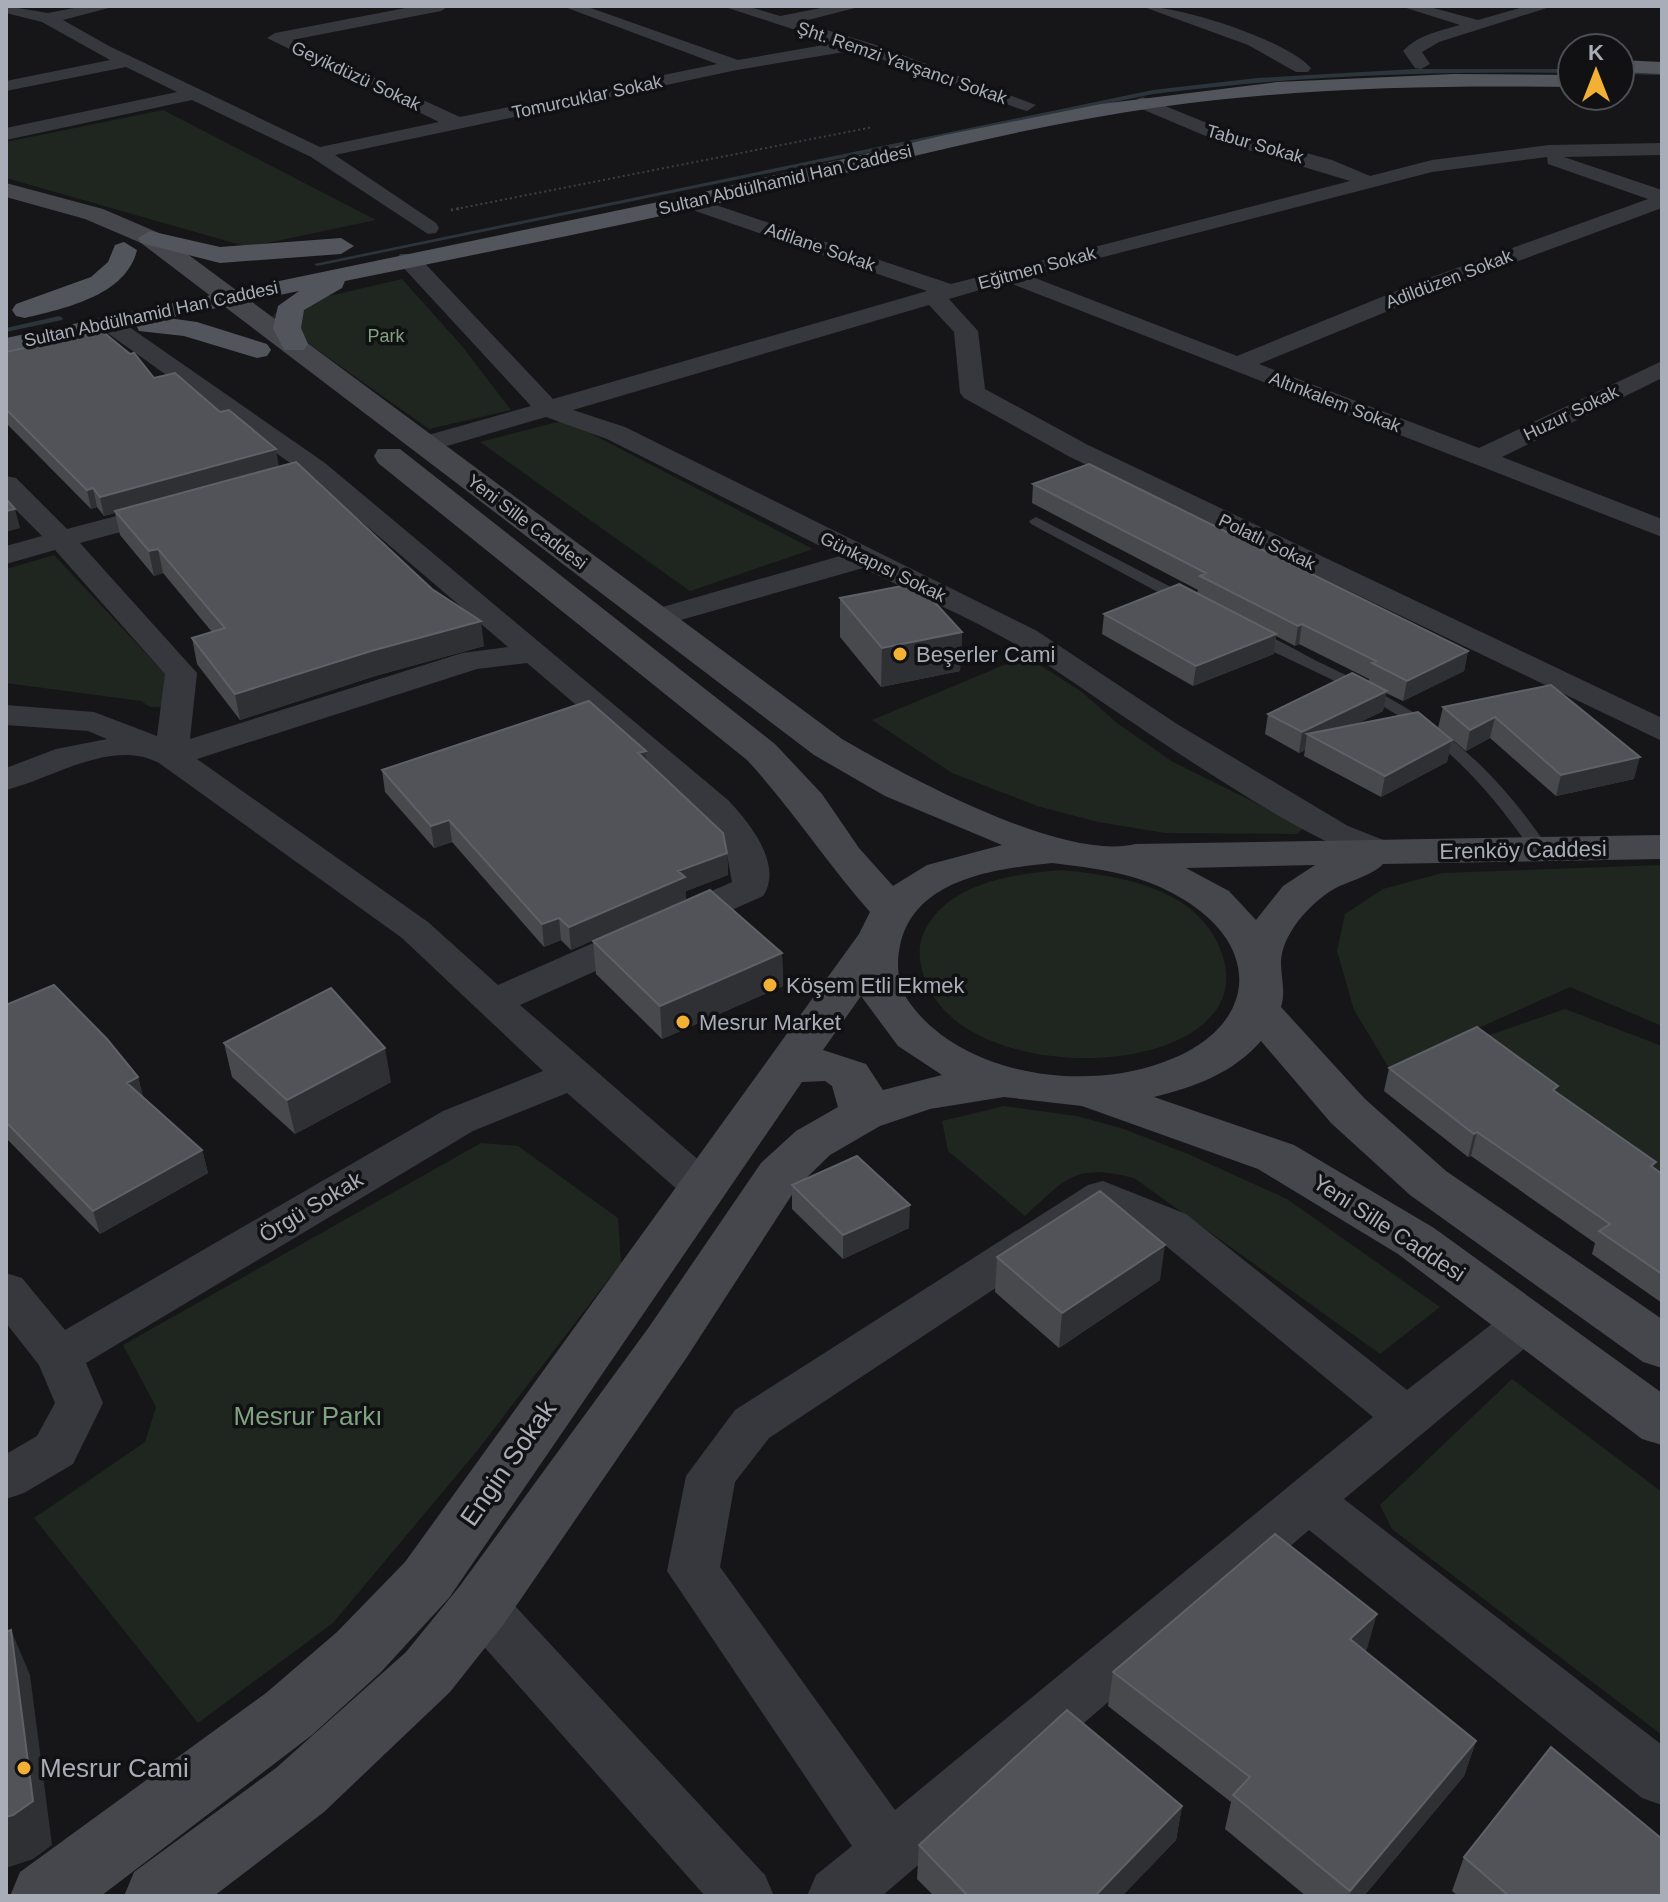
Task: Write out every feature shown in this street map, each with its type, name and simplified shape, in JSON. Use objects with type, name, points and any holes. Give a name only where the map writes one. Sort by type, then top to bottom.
[{"type":"main road","name":"Sultan Abdülhamid Han Caddesi","points":[[854,140],[1155,83],[1302,68],[1421,64],[1556,65]]},
{"type":"main road","points":[[1636,67],[1662,68]]},
{"type":"main road","name":"Sultan Abdülhamid Han Caddesi","points":[[404,246],[688,202],[970,138],[1143,103],[1360,82],[1556,81]]},
{"type":"main road","points":[[1636,82],[1662,83]]},
{"type":"main road","name":"Yeni Sille Caddesi","points":[[6,190],[94,214],[198,289],[257,350],[761,752],[808,802],[884,925]]},
{"type":"main road","name":"Yeni Sille Caddesi","points":[[6,207],[137,244],[166,281],[230,296],[423,445],[828,747],[899,788],[1052,851]]},
{"type":"main road","name":"Sultan Abdülhamid Han Caddesi","points":[[230,296],[364,267],[404,246],[428,228],[458,222]]},
{"type":"main road","name":"Sultan Abdülhamid Han Caddesi","points":[[6,346],[59,334],[198,289],[370,240]]},
{"type":"main road","points":[[15,312],[106,280],[137,244],[220,255],[341,246]]},
{"type":"main road","points":[[341,246],[293,259],[286,263],[283,271],[310,275],[364,267]]},
{"type":"main road","points":[[294,344],[287,328],[291,306],[315,290],[364,267]]},
{"type":"main road","name":"Sultan Abdülhamid Han Caddesi","points":[[15,312],[124,290]]},
{"type":"main road","points":[[59,334],[103,318],[114,309],[102,301],[67,302]]},
{"type":"main road","points":[[59,334],[153,325],[187,328],[257,350]]},
{"type":"main road","name":"Erenköy Caddesi","points":[[1108,856],[1662,847]]},
{"type":"main road","points":[[884,925],[875,972],[887,1005],[915,1036],[955,1062],[1005,1081],[1086,1091],[1145,1085],[1197,1068],[1235,1041],[1258,1009],[1263,985],[1260,960],[1240,925],[1206,894],[1161,871],[1108,856],[1052,851]]},
{"type":"main road","name":"Engin Sokak","points":[[45,1896],[289,1714],[359,1652],[427,1580],[884,925],[920,885],[958,867],[1003,855],[1052,851]]},
{"type":"main road","points":[[1260,960],[1270,929],[1288,903],[1315,881],[1383,853]]},
{"type":"main road","points":[[1258,1009],[1348,1111],[1428,1183],[1662,1347]]},
{"type":"main road","points":[[785,1069],[811,1064],[837,1067],[854,1078],[863,1093],[863,1114]]},
{"type":"main road","points":[[159,1896],[300,1790],[428,1672],[481,1606],[668,1342],[779,1175],[813,1143],[863,1114],[924,1094],[1005,1081]]},
{"type":"main road","name":"Yeni Sille Caddesi","points":[[1086,1091],[1276,1157],[1416,1241],[1662,1423]]},
{"type":"street","points":[[48,18],[108,6]]},
{"type":"street","name":"Geyikdüzü Sokak","points":[[441,6],[275,38],[459,124]]},
{"type":"street","points":[[570,6],[737,65]]},
{"type":"street","name":"Şht. Remzi Yavşancı Sokak","points":[[730,6],[856,45],[1027,105]]},
{"type":"street","points":[[778,21],[855,6]]},
{"type":"street","points":[[1149,6],[1254,41],[1302,68]]},
{"type":"street","points":[[1408,6],[1479,25]]},
{"type":"street","points":[[1421,64],[1412,51],[1433,38],[1545,6]]},
{"type":"street","points":[[9,10],[48,18],[127,62],[318,153],[428,228]]},
{"type":"street","name":"Tomurcuklar Sokak","points":[[318,153],[737,65],[856,45]]},
{"type":"street","points":[[6,86],[127,62]]},
{"type":"street","points":[[6,134],[194,94]]},
{"type":"street","name":"Tabur Sokak","points":[[1143,103],[1250,146],[1329,166],[1368,183]]},
{"type":"street","name":"Eğitmen Sokak","points":[[423,445],[1008,275],[1432,166],[1534,153],[1662,149]]},
{"type":"street","points":[[1534,153],[1662,199]]},
{"type":"street","name":"Adildüzen Sokak","points":[[1238,364],[1429,286],[1662,199]]},
{"type":"street","name":"Adilane Sokak","points":[[688,202],[942,295]]},
{"type":"street","name":"Günkapısı Sokak","points":[[404,246],[549,410],[616,433],[1026,638],[1165,731],[1336,833],[1383,853]]},
{"type":"street","name":"Altınkalem Sokak","points":[[1008,275],[1662,529]]},
{"type":"street","name":"Polatlı Sokak","points":[[942,295],[966,331],[973,393],[1079,451],[1662,731]]},
{"type":"street","points":[[114,327],[537,653],[716,807],[739,831],[753,873],[750,888],[493,1002]]},
{"type":"street","name":"Huzur Sokak","points":[[1480,458],[1662,368]]},
{"type":"street","points":[[6,484],[61,539],[181,673],[158,749]]},
{"type":"street","points":[[6,555],[196,502]]},
{"type":"street","points":[[656,618],[865,558]]},
{"type":"street","points":[[6,780],[68,756],[158,749],[473,660],[537,653]]},
{"type":"street","points":[[6,715],[94,722],[158,749],[415,930],[572,1075],[702,1187]]},
{"type":"street","name":"Örgü Sokak","points":[[59,1356],[458,1121],[572,1075]]},
{"type":"street","points":[[890,1852],[693,1571],[711,1476],[752,1424],[1103,1196],[1170,1225],[1407,1417]]},
{"type":"street","points":[[6,1290],[59,1356],[79,1403],[55,1450],[6,1479]]},
{"type":"street","points":[[837,1896],[1407,1417],[1527,1321]]},
{"type":"street","points":[[1308,1500],[1662,1779]]},
{"type":"street","points":[[481,1606],[744,1896]]},
{"type":"lane","points":[[1036,521],[1209,613]]},
{"type":"lane","points":[[1236,627],[1406,713],[1455,751],[1518,816],[1541,850]]},
{"type":"green space","points":[[163,110],[376,220],[248,247],[6,178],[6,142]]},
{"type":"green space","name":"Park","points":[[402,279],[462,346],[511,410],[429,429],[271,317],[282,307]]},
{"type":"green space","points":[[565,420],[813,549],[690,591],[480,442]]},
{"type":"green space","points":[[54,555],[182,692],[164,707],[150,707],[141,701],[6,683],[6,569]]},
{"type":"green space","points":[[1026,656],[1082,692],[1117,723],[1173,762],[1304,827],[1297,834],[1165,833],[1098,822],[1037,806],[952,773],[872,720]]},
{"type":"green space","points":[[1662,865],[1662,1026],[1570,987],[1389,1068],[1354,1010],[1337,951],[1345,914],[1383,889],[1442,873]]},
{"type":"green space","points":[[1061,870],[1128,881],[1172,897],[1191,909],[1218,944],[1225,988],[1205,1022],[1166,1045],[1114,1057],[1057,1057],[1001,1045],[956,1021],[927,984],[921,965],[922,938],[935,915],[965,891],[984,884],[1023,874]]},
{"type":"green space","points":[[1565,1009],[1662,1046],[1662,1186],[1475,1040]]},
{"type":"green space","points":[[1004,1106],[1077,1116],[1124,1129],[1287,1199],[1440,1307],[1380,1354],[1134,1178],[1084,1173],[1062,1183],[1025,1216],[948,1151],[942,1121]]},
{"type":"green space","name":"Mesrur Parkı","points":[[481,1143],[518,1146],[618,1218],[621,1263],[477,1451],[333,1623],[198,1723],[34,1518],[145,1442],[156,1407],[123,1345]]},
{"type":"green space","points":[[1512,1379],[1662,1492],[1662,1735],[1392,1529],[1380,1505]]},
{"type":"building","points":[[102,331],[130,354],[134,353],[154,378],[175,373],[220,412],[229,410],[276,449],[100,497],[93,488],[87,490],[6,409],[6,352]]},
{"type":"building","points":[[296,462],[432,589],[481,621],[371,651],[235,694],[192,638],[225,628],[158,549],[149,551],[115,511]]},
{"type":"building","points":[[1089,464],[1468,651],[1407,681],[1372,663],[1376,661],[1302,624],[1298,626],[1200,576],[1206,573],[1033,484]]},
{"type":"building","points":[[6,499],[15,509],[6,511]]},
{"type":"building","points":[[917,583],[962,632],[882,648],[840,598]]},
{"type":"building","points":[[1179,584],[1276,634],[1196,666],[1104,614]]},
{"type":"building","points":[[1352,673],[1387,691],[1302,732],[1268,714]]},
{"type":"building","points":[[1551,685],[1640,757],[1561,775],[1495,717],[1470,730],[1443,707]]},
{"type":"building","points":[[589,701],[646,751],[638,753],[723,833],[727,853],[678,871],[685,877],[569,927],[559,918],[542,924],[449,820],[431,826],[382,770]]},
{"type":"building","points":[[1418,712],[1452,740],[1385,776],[1307,734]]},
{"type":"building","points":[[710,890],[782,953],[660,1006],[593,941]]},
{"type":"building","points":[[54,985],[107,1039],[138,1077],[127,1083],[202,1150],[93,1211],[6,1122],[6,1005]]},
{"type":"building","points":[[331,988],[385,1048],[287,1100],[224,1043]]},
{"type":"building","points":[[1477,1027],[1558,1086],[1553,1090],[1656,1162],[1651,1166],[1662,1174],[1662,1274],[1599,1231],[1610,1224],[1477,1132],[1474,1134],[1389,1068]]},
{"type":"building","points":[[857,1156],[910,1205],[843,1235],[792,1185]]},
{"type":"building","points":[[1100,1191],[1165,1245],[1062,1313],[997,1257]]},
{"type":"building","points":[[1275,1534],[1377,1614],[1350,1639],[1476,1741],[1350,1891],[1233,1795],[1250,1777],[1113,1672]]},
{"type":"building","points":[[11,1630],[33,1801],[6,1817],[6,1632]]},
{"type":"building","points":[[1067,1710],[1182,1806],[1095,1896],[968,1896],[919,1845]]},
{"type":"building","points":[[1551,1747],[1662,1839],[1662,1896],[1509,1896],[1464,1857]]},
{"type":"waterway","points":[[317,264],[1153,92],[1257,80],[1362,73],[1556,71]]},
{"type":"waterway","points":[[1636,72],[1662,73]]},
{"type":"waterway","points":[[6,330],[59,318]]},
{"type":"place","name":"Beşerler Cami","points":[[900,654]]},
{"type":"place","name":"Köşem Etli Ekmek","points":[[770,985]]},
{"type":"place","name":"Mesrur Market","points":[[683,1022]]},
{"type":"place","name":"Mesrur Cami","points":[[24,1768]]}]
